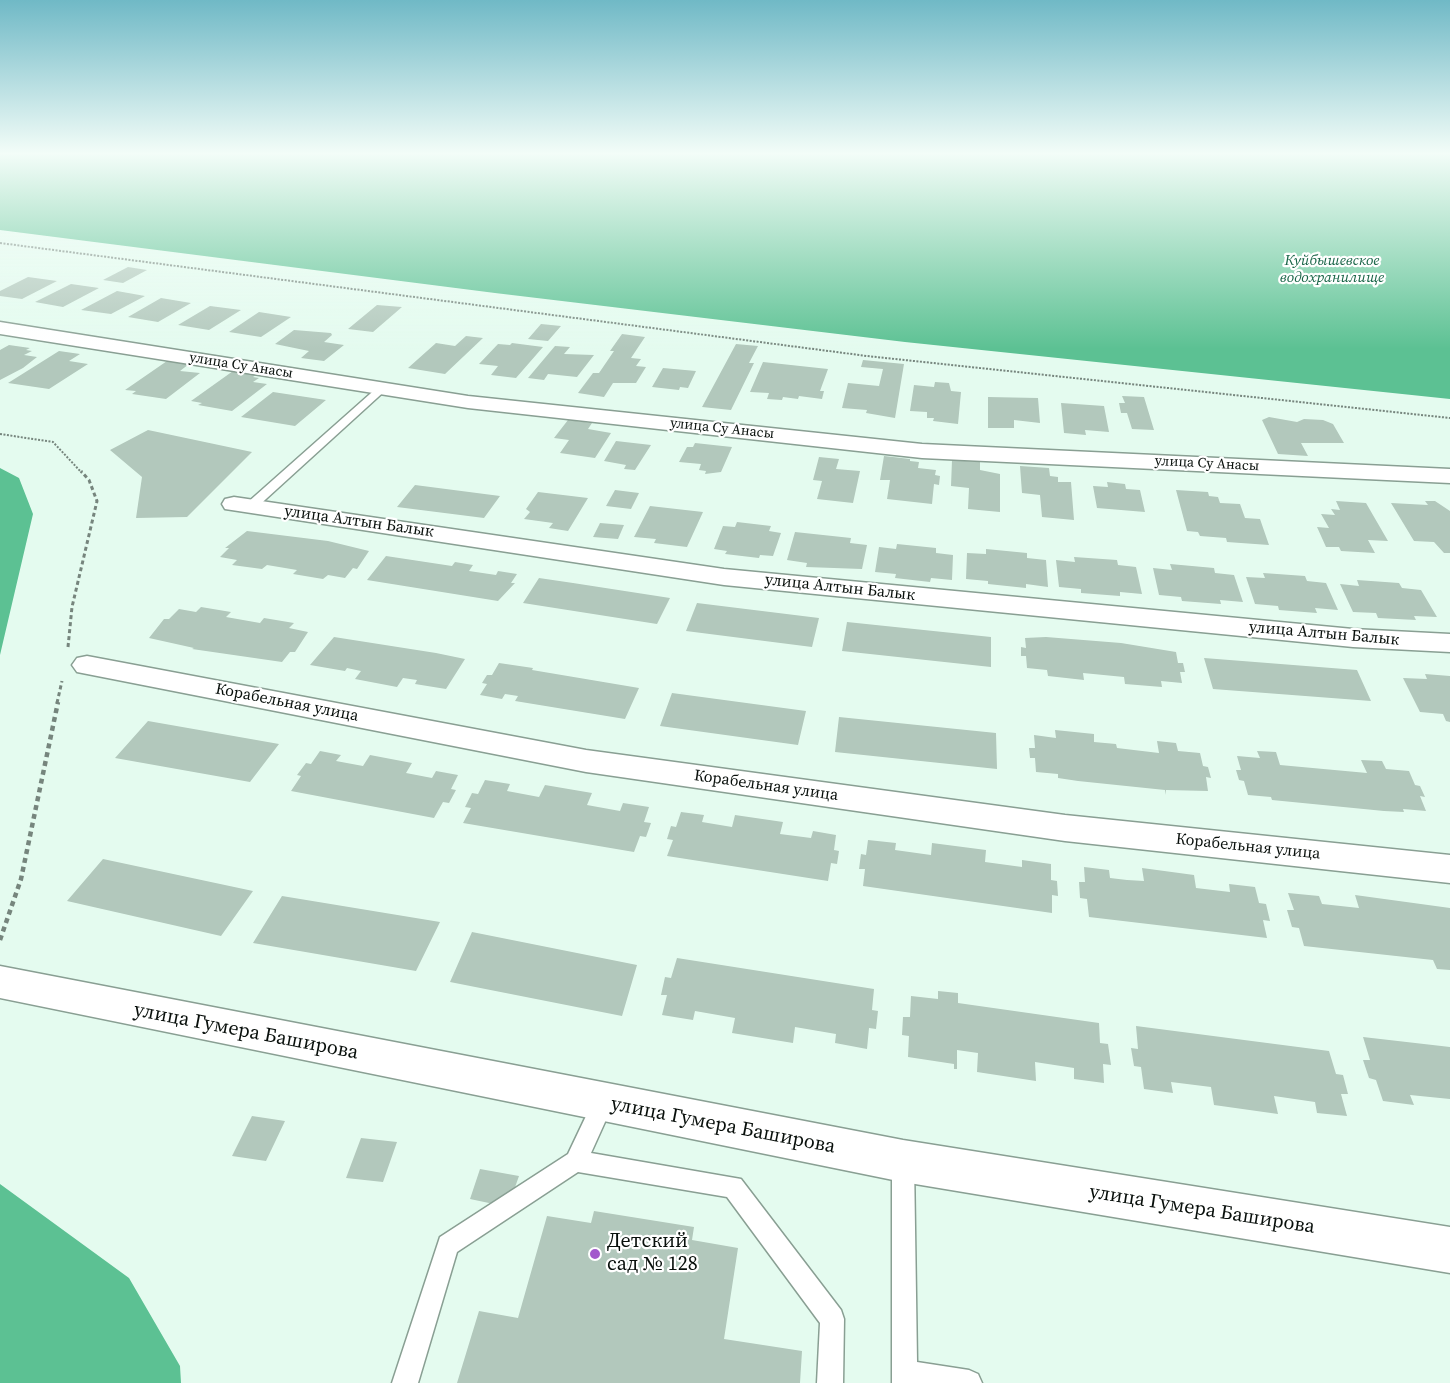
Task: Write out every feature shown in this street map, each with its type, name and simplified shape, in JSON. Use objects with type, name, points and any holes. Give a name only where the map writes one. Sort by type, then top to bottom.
[{"type":"street","name":"улица Су Анасы","points":[[0,328],[468,402],[922,451],[1450,476]]},
{"type":"street","name":"улица Алтын Балык","points":[[242,505],[724,577],[1341,637],[1450,643]]},
{"type":"street","name":"Корабельная улица","points":[[73,663],[585,761],[1065,828],[1450,868]]},
{"type":"street","name":"улица Гумера Баширова","points":[[0,982],[903,1161],[1450,1250]]},
{"type":"lane","points":[[242,505],[383,388]]},
{"type":"lane","points":[[405,1383],[448,1245],[576,1161],[603,1102]]},
{"type":"lane","points":[[576,1161],[733,1187],[832,1319],[830,1383]]},
{"type":"lane","points":[[903,1161],[905,1378],[969,1383]]},
{"type":"path","points":[[0,243],[867,356],[1450,418]]},
{"type":"path","points":[[0,434],[53,442],[90,480],[97,501],[72,607],[73,663],[21,879],[0,940]]},
{"type":"water","name":"Куйбышевское водохранилище","points":[[0,220],[1450,220],[1450,399],[905,342],[0,230]]},
{"type":"water","points":[[0,468],[19,478],[33,514],[0,655]]},
{"type":"water","points":[[0,1184],[129,1278],[180,1366],[181,1383],[0,1383]]},
{"type":"building","points":[[128,267],[147,270],[123,283],[103,280]]},
{"type":"building","points":[[28,277],[57,281],[22,299],[0,296],[0,291]]},
{"type":"building","points":[[71,284],[99,288],[63,307],[35,302]]},
{"type":"building","points":[[117,291],[145,296],[111,314],[81,310]]},
{"type":"building","points":[[161,298],[191,303],[158,322],[128,317]]},
{"type":"building","points":[[377,305],[402,307],[373,332],[348,329]]},
{"type":"building","points":[[210,306],[241,310],[209,330],[178,325]]},
{"type":"building","points":[[259,312],[291,317],[261,337],[229,332]]},
{"type":"building","points":[[541,324],[561,326],[548,341],[528,339]]},
{"type":"building","points":[[294,330],[331,333],[332,335],[324,342],[344,345],[324,361],[301,358],[309,351],[275,344]]},
{"type":"building","points":[[622,334],[645,337],[631,358],[641,359],[636,366],[646,367],[636,383],[613,383],[604,397],[578,393],[593,373],[599,373]]},
{"type":"building","points":[[466,336],[483,338],[445,374],[408,368],[436,343],[455,346]]},
{"type":"building","points":[[512,343],[543,347],[516,378],[491,375],[498,366],[479,364],[498,344],[510,345]]},
{"type":"building","points":[[736,344],[758,346],[749,363],[754,363],[731,410],[702,407]]},
{"type":"building","points":[[9,345],[30,348],[26,350],[32,351],[24,355],[37,357],[23,368],[0,380],[0,350]]},
{"type":"building","points":[[555,346],[570,347],[564,354],[594,355],[577,377],[548,374],[544,380],[528,378]]},
{"type":"building","points":[[59,351],[80,354],[69,361],[88,364],[49,389],[8,383]]},
{"type":"building","points":[[863,360],[904,364],[895,418],[866,413],[867,410],[842,408],[848,383],[879,386],[883,369],[861,367]]},
{"type":"building","points":[[167,361],[189,364],[180,371],[200,373],[166,399],[132,394],[136,391],[125,390]]},
{"type":"building","points":[[763,362],[828,369],[820,391],[824,391],[822,399],[799,396],[798,399],[783,397],[782,400],[767,399],[769,393],[750,392]]},
{"type":"building","points":[[663,368],[696,371],[688,388],[680,387],[679,390],[652,387]]},
{"type":"building","points":[[233,371],[256,375],[253,377],[259,378],[253,382],[267,384],[232,411],[198,405],[202,403],[191,401]]},
{"type":"building","points":[[935,382],[949,383],[951,391],[961,392],[958,424],[933,421],[934,418],[927,418],[927,412],[910,411],[914,385],[934,387]]},
{"type":"building","points":[[273,392],[326,400],[295,426],[241,417]]},
{"type":"building","points":[[1122,396],[1144,397],[1154,430],[1132,429],[1127,413],[1121,413],[1119,403],[1125,403]]},
{"type":"building","points":[[988,397],[1038,398],[1040,423],[1014,420],[1014,428],[988,428]]},
{"type":"building","points":[[1061,403],[1104,406],[1109,432],[1085,430],[1086,435],[1064,433]]},
{"type":"building","points":[[1269,417],[1297,422],[1304,419],[1323,420],[1333,424],[1344,443],[1301,443],[1308,456],[1278,454],[1262,420]]},
{"type":"building","points":[[568,420],[592,423],[588,429],[611,433],[595,458],[560,453],[569,440],[554,438]]},
{"type":"building","points":[[148,430],[252,452],[187,517],[136,518],[142,477],[110,450]]},
{"type":"building","points":[[616,441],[651,445],[635,470],[624,469],[626,465],[604,461]]},
{"type":"building","points":[[695,443],[732,447],[721,472],[705,474],[706,471],[699,470],[701,464],[679,462],[687,447],[693,447]]},
{"type":"building","points":[[884,456],[910,459],[910,461],[919,462],[918,468],[936,470],[935,475],[940,476],[939,485],[934,484],[932,504],[887,499],[890,480],[880,480]]},
{"type":"building","points":[[819,457],[839,459],[836,469],[860,471],[853,503],[817,499],[822,481],[813,480]]},
{"type":"building","points":[[952,460],[980,462],[980,470],[1000,474],[1000,512],[968,509],[969,488],[951,486]]},
{"type":"building","points":[[1020,466],[1049,468],[1050,476],[1058,477],[1058,482],[1071,482],[1074,520],[1042,517],[1040,495],[1022,493]]},
{"type":"building","points":[[1107,482],[1125,484],[1126,489],[1140,490],[1145,512],[1097,508],[1093,486],[1108,487]]},
{"type":"building","points":[[415,485],[500,496],[484,518],[397,507]]},
{"type":"building","points":[[615,490],[639,493],[631,509],[606,506]]},
{"type":"building","points":[[1176,490],[1208,492],[1209,496],[1218,497],[1220,503],[1240,504],[1245,518],[1260,519],[1269,545],[1227,542],[1226,538],[1200,536],[1198,532],[1187,531]]},
{"type":"building","points":[[538,492],[588,498],[568,531],[549,528],[553,523],[524,519],[530,512],[526,509]]},
{"type":"building","points":[[1336,501],[1366,503],[1388,541],[1368,540],[1375,553],[1341,551],[1339,547],[1326,547],[1317,527],[1329,528],[1321,514],[1335,515],[1331,509],[1340,510]]},
{"type":"building","points":[[1425,501],[1435,501],[1450,511],[1450,553],[1444,553],[1434,542],[1414,541],[1391,503],[1428,505]]},
{"type":"building","points":[[650,506],[703,512],[687,547],[654,543],[656,539],[634,537]]},
{"type":"building","points":[[737,522],[771,526],[769,531],[781,533],[773,556],[760,555],[759,558],[725,554],[727,551],[714,549],[723,526],[735,527]]},
{"type":"building","points":[[600,523],[624,525],[618,539],[593,537]]},
{"type":"building","points":[[247,531],[328,541],[369,551],[357,569],[353,568],[345,578],[328,575],[323,579],[293,574],[297,570],[267,565],[262,569],[232,565],[237,560],[220,557],[229,548],[225,548]]},
{"type":"building","points":[[795,532],[851,538],[850,543],[867,545],[862,569],[806,567],[807,563],[787,560]]},
{"type":"building","points":[[897,544],[936,548],[936,553],[953,555],[952,580],[931,578],[930,582],[895,578],[896,574],[875,572],[879,547],[896,549]]},
{"type":"building","points":[[986,549],[1027,553],[1027,558],[1046,560],[1048,587],[1026,584],[1026,588],[966,579],[967,553],[986,554]]},
{"type":"building","points":[[386,556],[452,566],[455,562],[473,565],[469,571],[496,575],[498,571],[517,574],[511,583],[515,583],[498,601],[367,580]]},
{"type":"building","points":[[1074,557],[1117,560],[1118,565],[1136,567],[1142,594],[1120,592],[1120,596],[1081,593],[1081,589],[1059,587],[1056,560],[1075,562]]},
{"type":"building","points":[[1170,564],[1214,568],[1215,573],[1234,575],[1243,602],[1220,600],[1221,604],[1182,601],[1181,597],[1159,595],[1153,568],[1172,570]]},
{"type":"building","points":[[1263,573],[1305,576],[1307,581],[1326,583],[1338,610],[1315,608],[1317,613],[1279,610],[1278,606],[1255,604],[1246,577],[1265,578]]},
{"type":"building","points":[[539,578],[670,598],[657,624],[523,603]]},
{"type":"building","points":[[1357,580],[1399,583],[1402,588],[1421,590],[1437,617],[1414,616],[1416,620],[1378,618],[1376,613],[1353,612],[1340,584],[1359,586]]},
{"type":"building","points":[[697,603],[819,618],[812,647],[686,631]]},
{"type":"building","points":[[201,607],[231,612],[226,617],[260,623],[264,618],[294,623],[289,628],[308,632],[295,652],[290,652],[282,662],[192,649],[194,648],[149,638],[164,619],[169,619],[179,609],[196,612]]},
{"type":"building","points":[[847,622],[991,637],[991,667],[842,651]]},
{"type":"building","points":[[334,637],[465,659],[446,689],[415,684],[417,680],[403,678],[397,687],[355,679],[361,671],[347,668],[345,671],[310,665]]},
{"type":"building","points":[[1046,637],[1121,643],[1176,652],[1178,663],[1183,663],[1185,672],[1180,672],[1182,683],[1161,681],[1162,687],[1125,684],[1124,677],[1083,673],[1084,680],[1048,676],[1047,670],[1027,668],[1026,656],[1021,656],[1021,647],[1026,648],[1025,638]]},
{"type":"building","points":[[1204,658],[1357,670],[1371,701],[1213,689]]},
{"type":"building","points":[[499,663],[639,688],[625,719],[515,701],[518,696],[505,694],[502,699],[480,695],[487,684],[482,683],[487,675],[492,675]]},
{"type":"building","points":[[1425,674],[1450,676],[1450,722],[1446,721],[1443,714],[1420,712],[1403,678],[1427,679]]},
{"type":"building","points":[[672,693],[806,711],[798,745],[660,726]]},
{"type":"building","points":[[839,717],[996,733],[997,769],[835,752]]},
{"type":"building","points":[[148,721],[279,744],[250,782],[115,758]]},
{"type":"building","points":[[1055,730],[1094,734],[1094,742],[1116,744],[1117,748],[1159,753],[1157,741],[1176,743],[1178,751],[1200,753],[1203,766],[1208,767],[1211,778],[1206,777],[1208,791],[1166,790],[1166,795],[1165,790],[1078,781],[1058,778],[1058,774],[1036,772],[1035,758],[1030,758],[1029,748],[1035,748],[1034,735],[1056,738]]},
{"type":"building","points":[[320,751],[341,755],[336,761],[363,766],[370,755],[412,763],[406,773],[432,778],[436,771],[458,775],[451,789],[456,790],[449,803],[443,802],[434,818],[291,791],[301,776],[297,775],[306,763],[311,764]]},
{"type":"building","points":[[1257,751],[1276,752],[1280,765],[1367,773],[1361,760],[1382,761],[1386,769],[1409,771],[1415,785],[1420,786],[1425,797],[1420,796],[1426,811],[1403,809],[1404,812],[1384,811],[1272,800],[1271,797],[1248,795],[1244,781],[1239,780],[1236,770],[1241,770],[1237,756],[1260,758]]},
{"type":"building","points":[[485,780],[510,784],[507,791],[539,797],[545,785],[592,793],[587,805],[620,811],[623,803],[649,807],[644,822],[651,823],[646,837],[640,836],[634,852],[463,823],[471,808],[465,807],[472,793],[478,794]]},
{"type":"building","points":[[681,812],[704,815],[702,822],[732,827],[735,815],[783,822],[780,834],[811,838],[813,831],[836,835],[834,850],[839,851],[837,864],[831,863],[828,881],[667,856],[673,840],[667,839],[671,826],[676,827]]},
{"type":"building","points":[[868,840],[896,843],[895,850],[931,855],[932,843],[986,850],[985,862],[1022,867],[1022,860],[1051,864],[1051,880],[1057,881],[1058,896],[1052,895],[1052,913],[863,886],[865,869],[859,869],[861,854],[866,855]]},
{"type":"building","points":[[103,859],[253,891],[221,936],[67,901]]},
{"type":"building","points":[[1084,867],[1109,870],[1110,878],[1127,880],[1144,881],[1142,868],[1194,875],[1196,888],[1230,892],[1229,884],[1255,887],[1259,903],[1266,904],[1270,921],[1263,920],[1267,938],[1089,917],[1087,899],[1080,898],[1079,882],[1085,882]]},
{"type":"building","points":[[1288,893],[1319,896],[1322,904],[1359,908],[1355,895],[1450,908],[1450,970],[1437,969],[1433,960],[1304,946],[1299,928],[1292,927],[1287,910],[1294,910]]},
{"type":"building","points":[[282,896],[440,922],[416,971],[253,943]]},
{"type":"building","points":[[472,932],[637,965],[622,1016],[450,982]]},
{"type":"building","points":[[677,958],[874,989],[872,1010],[878,1011],[876,1029],[869,1028],[867,1049],[835,1043],[836,1034],[795,1027],[793,1043],[732,1033],[735,1018],[695,1011],[693,1020],[662,1015],[667,995],[661,995],[665,977],[671,978]]},
{"type":"building","points":[[938,991],[958,993],[958,1003],[1099,1023],[1100,1043],[1108,1044],[1111,1065],[1103,1064],[1104,1083],[1074,1079],[1074,1068],[1035,1062],[1036,1081],[977,1072],[978,1053],[957,1050],[957,1069],[954,1069],[954,1064],[908,1057],[909,1036],[902,1035],[903,1017],[910,1017],[911,996],[938,999]]},
{"type":"building","points":[[1136,1026],[1329,1051],[1336,1074],[1343,1075],[1348,1094],[1341,1094],[1347,1116],[1317,1113],[1315,1102],[1274,1096],[1278,1114],[1214,1105],[1211,1087],[1171,1082],[1173,1093],[1144,1089],[1141,1067],[1134,1066],[1131,1048],[1138,1049]]},
{"type":"building","points":[[1363,1037],[1450,1047],[1450,1099],[1410,1095],[1414,1105],[1383,1101],[1376,1080],[1369,1078],[1363,1060],[1370,1060]]},
{"type":"building","points":[[252,1116],[285,1121],[266,1161],[232,1156]]},
{"type":"building","points":[[361,1138],[397,1142],[383,1182],[346,1178]]},
{"type":"building","points":[[480,1169],[519,1176],[508,1207],[470,1199]]},
{"type":"building","points":[[594,1211],[694,1227],[692,1240],[738,1248],[724,1339],[802,1351],[800,1383],[457,1383],[479,1311],[518,1318],[547,1216],[591,1223]]},
{"type":"place","name":"Детский сад № 128","points":[[595,1254]]}]
